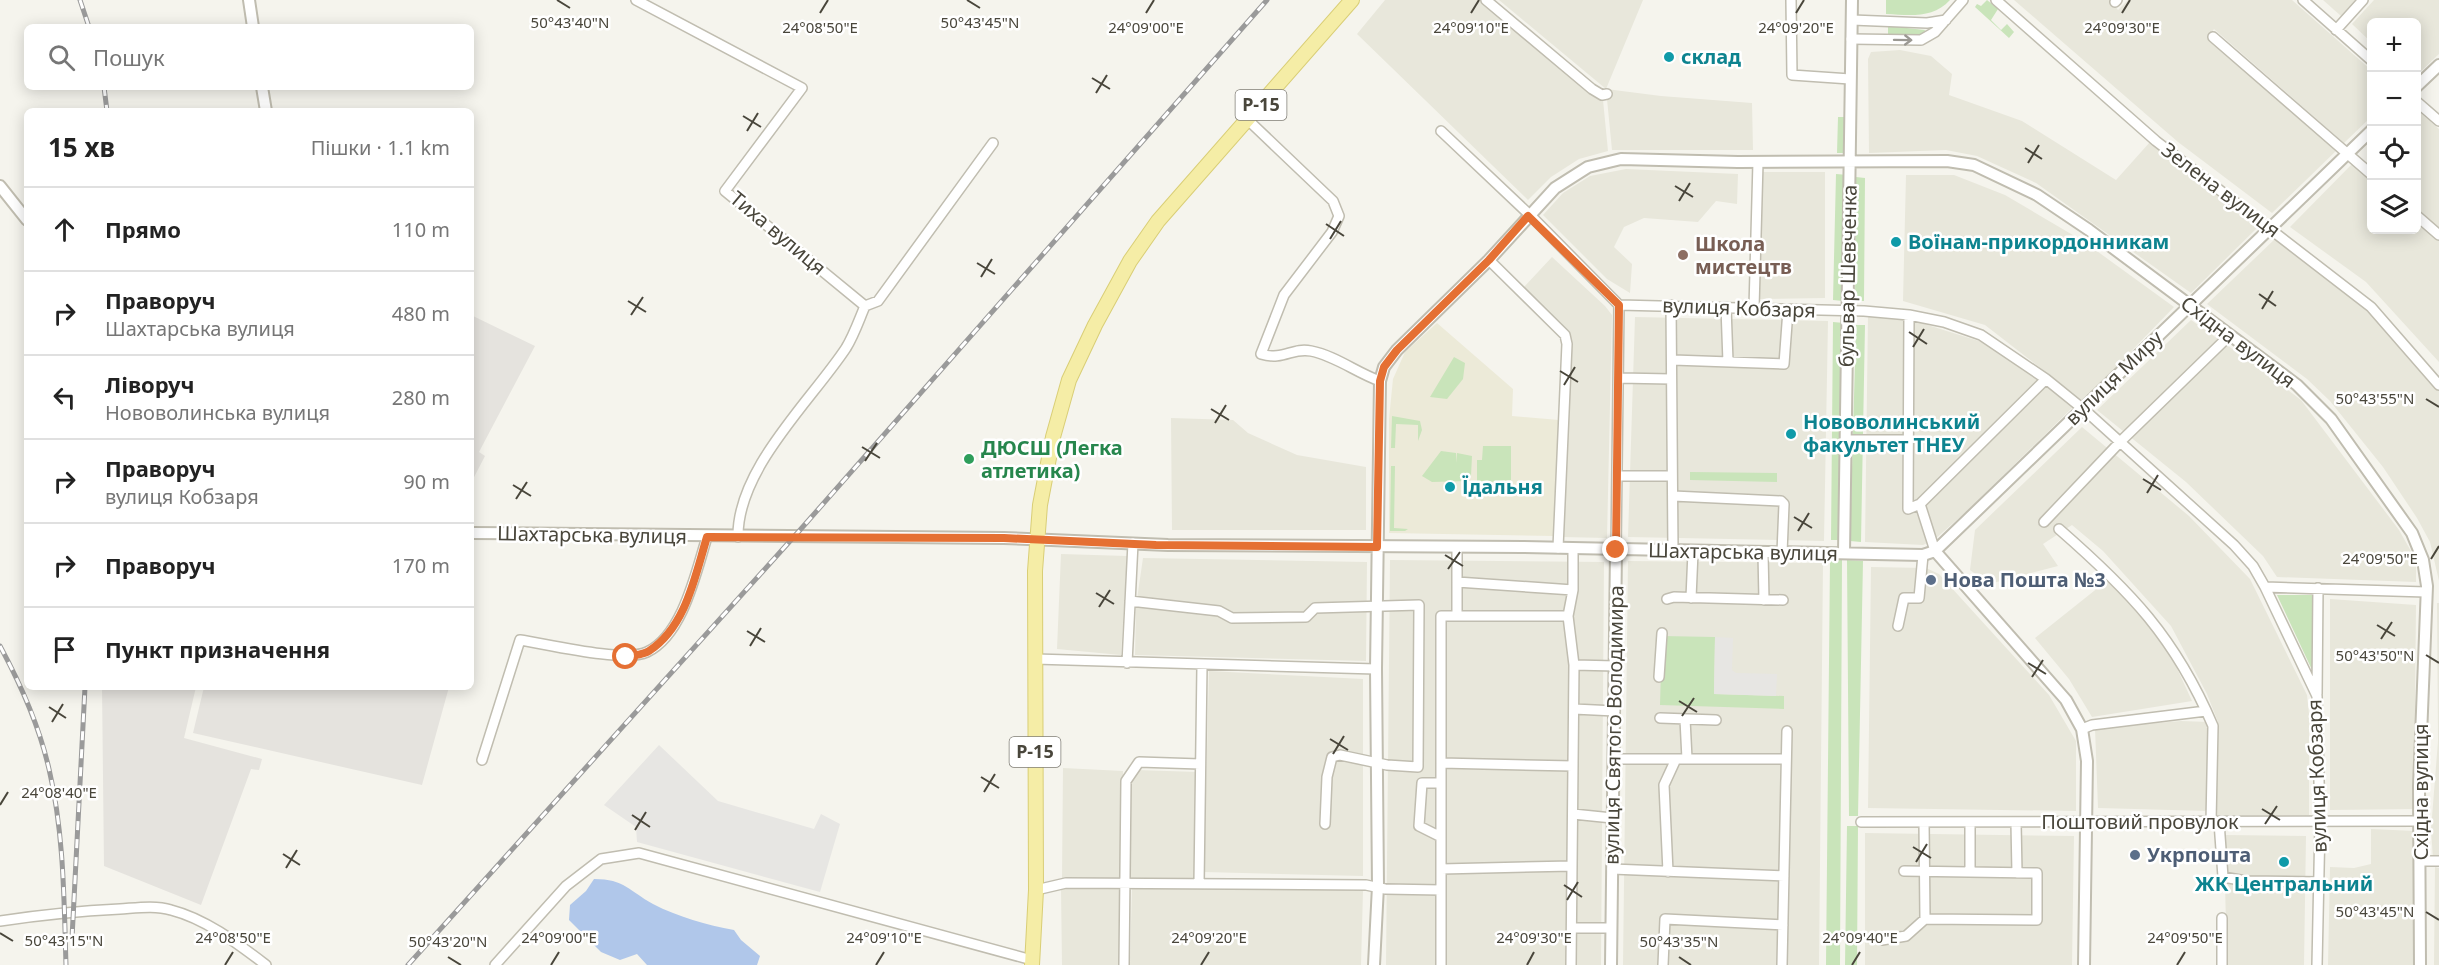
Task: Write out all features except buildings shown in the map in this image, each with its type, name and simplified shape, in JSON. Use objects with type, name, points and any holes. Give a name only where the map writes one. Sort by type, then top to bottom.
[{"type":"main road","name":"Р-15","points":[[1032,962],[1036,890],[1036,539],[1053,437],[1069,380],[1130,261],[1158,221],[1352,0]]},
{"type":"street","points":[[249,0],[253,24]]},
{"type":"street","name":"Тиха вулиця","points":[[636,0],[802,88],[725,191],[866,306]]},
{"type":"street","points":[[1486,0],[1592,89],[1602,95],[1606,94]]},
{"type":"street","points":[[1791,0],[1792,75],[1850,79]]},
{"type":"street","name":"бульвар Шевченка","points":[[1844,553],[1852,0]]},
{"type":"street","points":[[1851,39],[1921,40],[1935,32],[1963,0]]},
{"type":"street","name":"Зелена вулиця","points":[[1996,0],[2157,141],[2371,308],[2439,385]]},
{"type":"street","points":[[2302,0],[2367,57]]},
{"type":"street","points":[[2337,30],[2363,0]]},
{"type":"street","points":[[1852,20],[1927,23],[1946,20]]},
{"type":"street","points":[[2213,37],[2367,172]]},
{"type":"street","points":[[2421,82],[2439,65]]},
{"type":"street","points":[[262,90],[266,108]]},
{"type":"street","points":[[2421,105],[2439,121]]},
{"type":"street","points":[[1248,120],[1333,201],[1339,216],[1332,232],[1284,295],[1261,354],[1275,358],[1309,350],[1330,357],[1380,381],[1376,669],[1378,886],[1374,965]]},
{"type":"street","points":[[1441,131],[1619,305]]},
{"type":"street","name":"вулиця Миру","points":[[1935,551],[2367,135]]},
{"type":"street","points":[[738,537],[740,517],[760,470],[777,439],[846,347],[866,306],[878,301],[993,143]]},
{"type":"street","name":"Східна вулиця","points":[[1380,381],[1384,367],[1397,350],[1489,260],[1555,188],[1588,166],[1621,159],[1758,162],[1947,161],[1974,165],[2037,195],[2190,304],[2297,385],[2331,419],[2412,533],[2423,560],[2426,592],[2420,821],[2420,965]]},
{"type":"street","points":[[1754,308],[1758,162]]},
{"type":"street","points":[[0,186],[24,216]]},
{"type":"street","points":[[2421,219],[2439,235]]},
{"type":"street","points":[[1489,260],[1565,335],[1568,344],[1558,548]]},
{"type":"street","name":"вулиця Кобзаря","points":[[1619,305],[1848,311],[1909,315],[1944,322],[1981,335],[2046,379],[2083,409],[2234,545],[2253,566],[2265,587],[2317,696],[2320,823],[2316,965]]},
{"type":"street","name":"вулиця Святого Володимира","points":[[1611,965],[1619,305]]},
{"type":"street","points":[[1671,305],[1673,551]]},
{"type":"street","points":[[1726,307],[1728,362]]},
{"type":"street","points":[[1673,360],[1784,364],[1788,310]]},
{"type":"street","points":[[1909,315],[1908,509],[1920,504],[2046,379]]},
{"type":"street","points":[[2044,522],[2121,441],[2230,335]]},
{"type":"street","points":[[1619,378],[1671,379]]},
{"type":"street","points":[[1845,440],[1908,440]]},
{"type":"street","points":[[1618,476],[1672,476]]},
{"type":"street","points":[[1673,496],[1781,501],[1784,504],[1782,553]]},
{"type":"street","points":[[1920,504],[1935,551],[2052,681],[2072,709],[2082,729],[2087,760],[2084,965]]},
{"type":"street","points":[[2059,529],[2110,573],[2154,622],[2176,654],[2206,711],[2213,726],[2215,822],[2223,877],[2246,881],[2319,882]]},
{"type":"street","name":"Шахтарська вулиця","points":[[474,533],[1036,539],[1133,543],[1923,555],[1935,551]]},
{"type":"street","points":[[482,760],[520,640],[626,657],[647,652],[671,631],[688,598],[707,537]]},
{"type":"street","points":[[1127,663],[1133,543]]},
{"type":"street","points":[[1456,547],[1457,616]]},
{"type":"street","points":[[1571,965],[1574,665],[1568,616],[1572,590],[1573,549]]},
{"type":"street","points":[[1691,598],[1693,552]]},
{"type":"street","points":[[1763,553],[1764,600]]},
{"type":"street","points":[[1898,626],[1904,598],[1919,598],[1923,555]]},
{"type":"street","points":[[1457,582],[1572,590]]},
{"type":"street","points":[[2265,587],[2439,591]]},
{"type":"street","points":[[2317,696],[2318,588]]},
{"type":"street","points":[[1666,599],[1783,600]]},
{"type":"street","points":[[1130,602],[1219,611],[1232,618],[1306,617],[1315,608],[1419,605],[1418,767],[1377,763],[1340,754],[1332,757],[1327,777],[1325,824]]},
{"type":"street","points":[[1441,965],[1441,616],[1568,616]]},
{"type":"street","points":[[1659,677],[1662,633]]},
{"type":"street","points":[[1035,659],[1202,666],[1376,669]]},
{"type":"street","points":[[1574,665],[1616,666]]},
{"type":"street","points":[[1199,884],[1202,666]]},
{"type":"street","points":[[1574,709],[1615,711]]},
{"type":"street","points":[[2082,729],[2092,725],[2206,711]]},
{"type":"street","points":[[1660,718],[1716,720]]},
{"type":"street","points":[[1685,719],[1687,759]]},
{"type":"street","points":[[1782,965],[1787,731]]},
{"type":"street","points":[[1613,759],[1786,759]]},
{"type":"street","points":[[1668,872],[1664,785],[1676,759]]},
{"type":"street","points":[[1124,965],[1126,781],[1139,762],[1200,764]]},
{"type":"street","points":[[1441,763],[1573,766]]},
{"type":"street","points":[[1441,783],[1422,783],[1419,826],[1441,837]]},
{"type":"street","points":[[1573,814],[1612,818]]},
{"type":"street","name":"Поштовий провулок","points":[[1861,822],[2320,823],[2420,821]]},
{"type":"street","points":[[1924,822],[1925,919]]},
{"type":"street","points":[[1970,822],[1970,872]]},
{"type":"street","points":[[2016,823],[2017,873]]},
{"type":"street","points":[[495,965],[566,886],[602,858],[639,853],[1032,962]]},
{"type":"street","points":[[2421,861],[2439,861]]},
{"type":"street","points":[[1441,869],[1572,866]]},
{"type":"street","points":[[1612,869],[1784,876]]},
{"type":"street","points":[[1882,940],[1906,936],[1925,919],[2037,920],[2037,873],[1904,872]]},
{"type":"street","points":[[1036,890],[1066,883],[1378,886],[1385,889],[1441,890]]},
{"type":"street","points":[[0,921],[74,912],[169,909],[198,920],[266,965]]},
{"type":"street","points":[[2222,918],[2222,965]]},
{"type":"street","points":[[1663,965],[1665,919],[1783,925]]},
{"type":"street","points":[[1572,928],[1611,928]]},
{"type":"shaded area","points":[[1385,0],[1483,0],[1603,100],[1608,151],[1579,159],[1551,177],[1528,200],[1357,34]]},
{"type":"shaded area","points":[[1499,0],[1643,0],[1606,89]]},
{"type":"shaded area","points":[[2014,0],[2111,0],[2118,10],[2128,0],[2292,0],[2367,66],[2367,121],[2344,143],[2214,29],[2208,38],[2338,149],[2272,213],[2178,142]]},
{"type":"shaded area","points":[[2323,0],[2355,0],[2341,16]]},
{"type":"shaded area","points":[[2374,0],[2439,0],[2439,54],[2421,71],[2421,18],[2367,18],[2367,38],[2352,24]]},
{"type":"shaded area","points":[[1900,50],[1931,56],[1952,74],[1949,95],[2022,121],[2116,180],[2150,142],[2257,228],[2191,293],[2036,183],[1977,156],[1946,150],[1869,153],[1868,59],[1871,52]]},
{"type":"shaded area","points":[[1606,89],[1752,103],[1753,150],[1612,150]]},
{"type":"shaded area","points":[[2421,113],[2439,129],[2439,229],[2421,213]]},
{"type":"shaded area","points":[[2352,164],[2367,177],[2367,234],[2421,234],[2421,224],[2439,240],[2439,362],[2366,282],[2290,227]]},
{"type":"shaded area","points":[[1626,169],[1738,174],[1737,204],[1716,201],[1698,222],[1644,218],[1624,227],[1614,247],[1632,264],[1630,293],[1607,279],[1543,215],[1563,193],[1590,176]]},
{"type":"shaded area","points":[[1761,172],[1825,172],[1825,298],[1758,299]]},
{"type":"shaded area","points":[[1906,175],[1954,175],[2005,195],[2083,241],[2174,307],[2083,401],[1985,325],[1903,301]]},
{"type":"shaded area","points":[[2276,238],[2367,309],[2439,391],[2439,581],[2430,542],[2417,518],[2383,467],[2330,401],[2307,379],[2207,304]]},
{"type":"shaded area","points":[[1552,257],[1612,315],[1607,538],[1562,537],[1569,338],[1560,325],[1524,287]]},
{"type":"shaded area","points":[[1868,315],[1918,322],[1982,342],[2040,381],[2072,408],[1968,510],[1934,540],[1923,545],[1865,542]]},
{"type":"shaded area","points":[[474,316],[535,346],[479,452],[485,456],[474,477]]},
{"type":"shaded area","points":[[1635,317],[1828,321],[1824,541],[1628,537]]},
{"type":"shaded area","points":[[2191,320],[2301,400],[2399,530],[2416,560],[2416,582],[2277,577],[2263,556],[2186,482],[2097,410]]},
{"type":"shaded area","points":[[1437,323],[1513,389],[1512,416],[1559,420],[1554,536],[1389,533],[1389,419],[1393,379],[1405,352]]},
{"type":"shaded area","points":[[1171,418],[1233,420],[1248,433],[1297,455],[1366,467],[1366,530],[1172,530]]},
{"type":"shaded area","points":[[2082,427],[2189,516],[2250,579],[2307,695],[2309,815],[2216,816],[2218,722],[2207,694],[2171,626],[2103,551],[2072,525],[2043,544],[2058,566],[1989,584],[1970,570],[1975,530]]},
{"type":"shaded area","points":[[1061,554],[1127,556],[1121,655],[1057,649]]},
{"type":"shaded area","points":[[1143,558],[1367,562],[1366,661],[1135,655],[1136,606]]},
{"type":"shaded area","points":[[1390,560],[1604,562],[1601,965],[1386,965]]},
{"type":"shaded area","points":[[1628,561],[1823,563],[1819,965],[1623,965]]},
{"type":"shaded area","points":[[1871,567],[1926,568],[1939,574],[2049,695],[2076,741],[2076,811],[1868,808]]},
{"type":"shaded area","points":[[2109,579],[2169,651],[2192,701],[2092,717],[2069,679],[2035,638]]},
{"type":"shaded area","points":[[2330,599],[2416,605],[2414,809],[2330,810]]},
{"type":"shaded area","points":[[2437,603],[2439,603],[2439,860],[2433,859],[2431,830],[2438,741]]},
{"type":"shaded area","points":[[1715,637],[1733,638],[1732,670],[1736,673],[1777,674],[1776,696],[1714,694]]},
{"type":"shaded area","points":[[1209,671],[1363,679],[1363,876],[1204,872]]},
{"type":"shaded area","points":[[102,690],[195,690],[184,738],[262,759],[259,770],[251,769],[201,905],[104,866]]},
{"type":"shaded area","points":[[203,690],[448,690],[422,785],[193,733]]},
{"type":"shaded area","points":[[2181,721],[2209,722],[2208,811],[2098,808],[2095,728]]},
{"type":"shaded area","points":[[659,745],[718,801],[814,829],[821,814],[840,824],[820,892],[637,842],[636,827],[604,805]]},
{"type":"shaded area","points":[[1063,768],[1123,771],[1123,879],[1062,878]]},
{"type":"shaded area","points":[[1136,770],[1198,772],[1196,880],[1131,878],[1131,780]]},
{"type":"shaded area","points":[[2371,829],[2415,831],[2414,965],[2328,965],[2330,867],[2354,868],[2371,864]]},
{"type":"shaded area","points":[[1865,833],[2074,836],[2072,965],[1865,965]]},
{"type":"shaded area","points":[[2225,835],[2306,836],[2304,965],[2227,965],[2225,884],[2222,874]]},
{"type":"shaded area","points":[[2435,867],[2439,868],[2439,965],[2434,965]]},
{"type":"shaded area","points":[[1132,886],[1281,887],[1363,891],[1361,965],[1130,965]]},
{"type":"shaded area","points":[[1123,887],[1122,965],[1062,965],[1061,888]]},
{"type":"green space","points":[[1886,0],[1950,0],[1936,10],[1912,15],[1886,14]]},
{"type":"green space","points":[[1987,0],[1998,9],[1991,20],[2001,30],[2007,24],[2014,32],[2009,38],[1975,7],[1977,4],[1981,6]]},
{"type":"green space","points":[[1888,26],[1925,30],[1923,37],[1888,38]]},
{"type":"green space","points":[[1838,117],[1846,117],[1846,153],[1837,153]]},
{"type":"green space","points":[[1836,174],[1848,175],[1843,301],[1833,300]]},
{"type":"green space","points":[[1856,177],[1865,178],[1864,301],[1855,301]]},
{"type":"green space","points":[[1833,322],[1844,323],[1841,540],[1831,540]]},
{"type":"green space","points":[[1856,325],[1865,325],[1861,542],[1850,541]]},
{"type":"green space","points":[[1454,357],[1465,363],[1463,379],[1447,399],[1430,397]]},
{"type":"green space","points":[[1392,416],[1420,421],[1422,430],[1418,441],[1418,425],[1396,424],[1395,448],[1391,448]]},
{"type":"green space","points":[[1483,446],[1511,446],[1511,480],[1490,482],[1490,494],[1477,494],[1477,460],[1482,460]]},
{"type":"green space","points":[[1441,451],[1456,453],[1456,463],[1457,453],[1472,456],[1471,476],[1468,476],[1468,481],[1432,482],[1422,476]]},
{"type":"green space","points":[[1391,466],[1395,466],[1394,528],[1408,529],[1405,531],[1390,531]]},
{"type":"green space","points":[[1690,472],[1777,473],[1777,482],[1690,480]]},
{"type":"green space","points":[[1830,560],[1842,560],[1840,965],[1826,965]]},
{"type":"green space","points":[[1847,560],[1863,561],[1858,816],[1849,816]]},
{"type":"green space","points":[[2277,595],[2312,595],[2313,672]]},
{"type":"green space","points":[[1662,636],[1715,637],[1714,694],[1784,696],[1784,709],[1660,705]]},
{"type":"green space","points":[[1847,826],[1858,826],[1857,965],[1845,965]]},
{"type":"water","points":[[594,879],[620,883],[653,904],[682,917],[734,930],[741,940],[760,956],[757,965],[647,965],[637,954],[620,960],[601,952],[569,920],[570,905],[586,891]]},
{"type":"railway","points":[[80,0],[88,24]]},
{"type":"railway","points":[[408,965],[800,530],[1267,0]]},
{"type":"railway","points":[[104,90],[107,108]]},
{"type":"railway","points":[[0,646],[29,706],[40,737],[54,793],[64,891],[66,965]]},
{"type":"railway","points":[[72,938],[85,690]]},
{"type":"place","name":"склад","points":[[1669,57]]},
{"type":"place","name":"Воїнам-прикордонникам","points":[[1896,242]]},
{"type":"place","name":"Школа мистецтв","points":[[1683,255]]},
{"type":"place","name":"Нововолинський факультет ТНЕУ","points":[[1791,434]]},
{"type":"place","name":"ДЮСШ (Легка атлетика)","points":[[969,459]]},
{"type":"place","name":"Їдальня","points":[[1450,487]]},
{"type":"place","name":"Нова Пошта №3","points":[[1931,580]]},
{"type":"place","name":"Укрпошта","points":[[2135,855]]},
{"type":"place","name":"ЖК Центральний","points":[[2284,862]]},
{"type":"route","points":[[626,657],[647,652],[671,631],[688,598],[707,537],[1004,538],[1156,545],[1377,547],[1380,381],[1384,367],[1397,350],[1489,260],[1528,216],[1533,218],[1619,305],[1616,550]]}]
